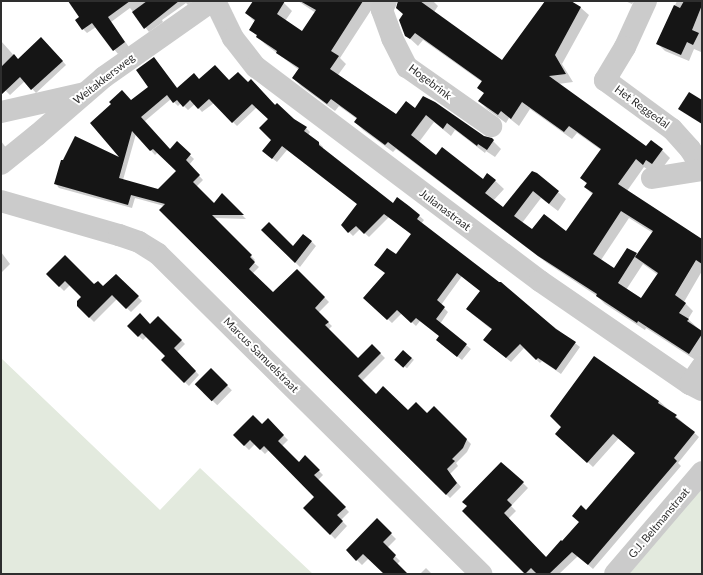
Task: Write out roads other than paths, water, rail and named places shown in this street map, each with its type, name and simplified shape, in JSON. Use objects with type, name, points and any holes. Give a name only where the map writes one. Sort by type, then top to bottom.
[{"type":"street","name":"Weitakkersweg","points":[[1,164],[104,77],[214,1]]},
{"type":"street","name":"Julianastraat","points":[[214,1],[233,38],[256,68],[540,281],[698,380]]},
{"type":"street","name":"Hogebrink","points":[[386,1],[382,10],[392,38],[407,67],[492,126]]},
{"type":"street","name":"Het Reggedal","points":[[646,1],[625,47],[605,80],[672,129],[690,149],[702,169],[652,178]]},
{"type":"street","points":[[1,112],[86,93]]},
{"type":"street","name":"Marcus Samuelstraat","points":[[1,201],[119,235],[139,242],[158,254],[481,574]]},
{"type":"street","name":"G.J. Beltmanstraat","points":[[615,574],[702,472]]}]
